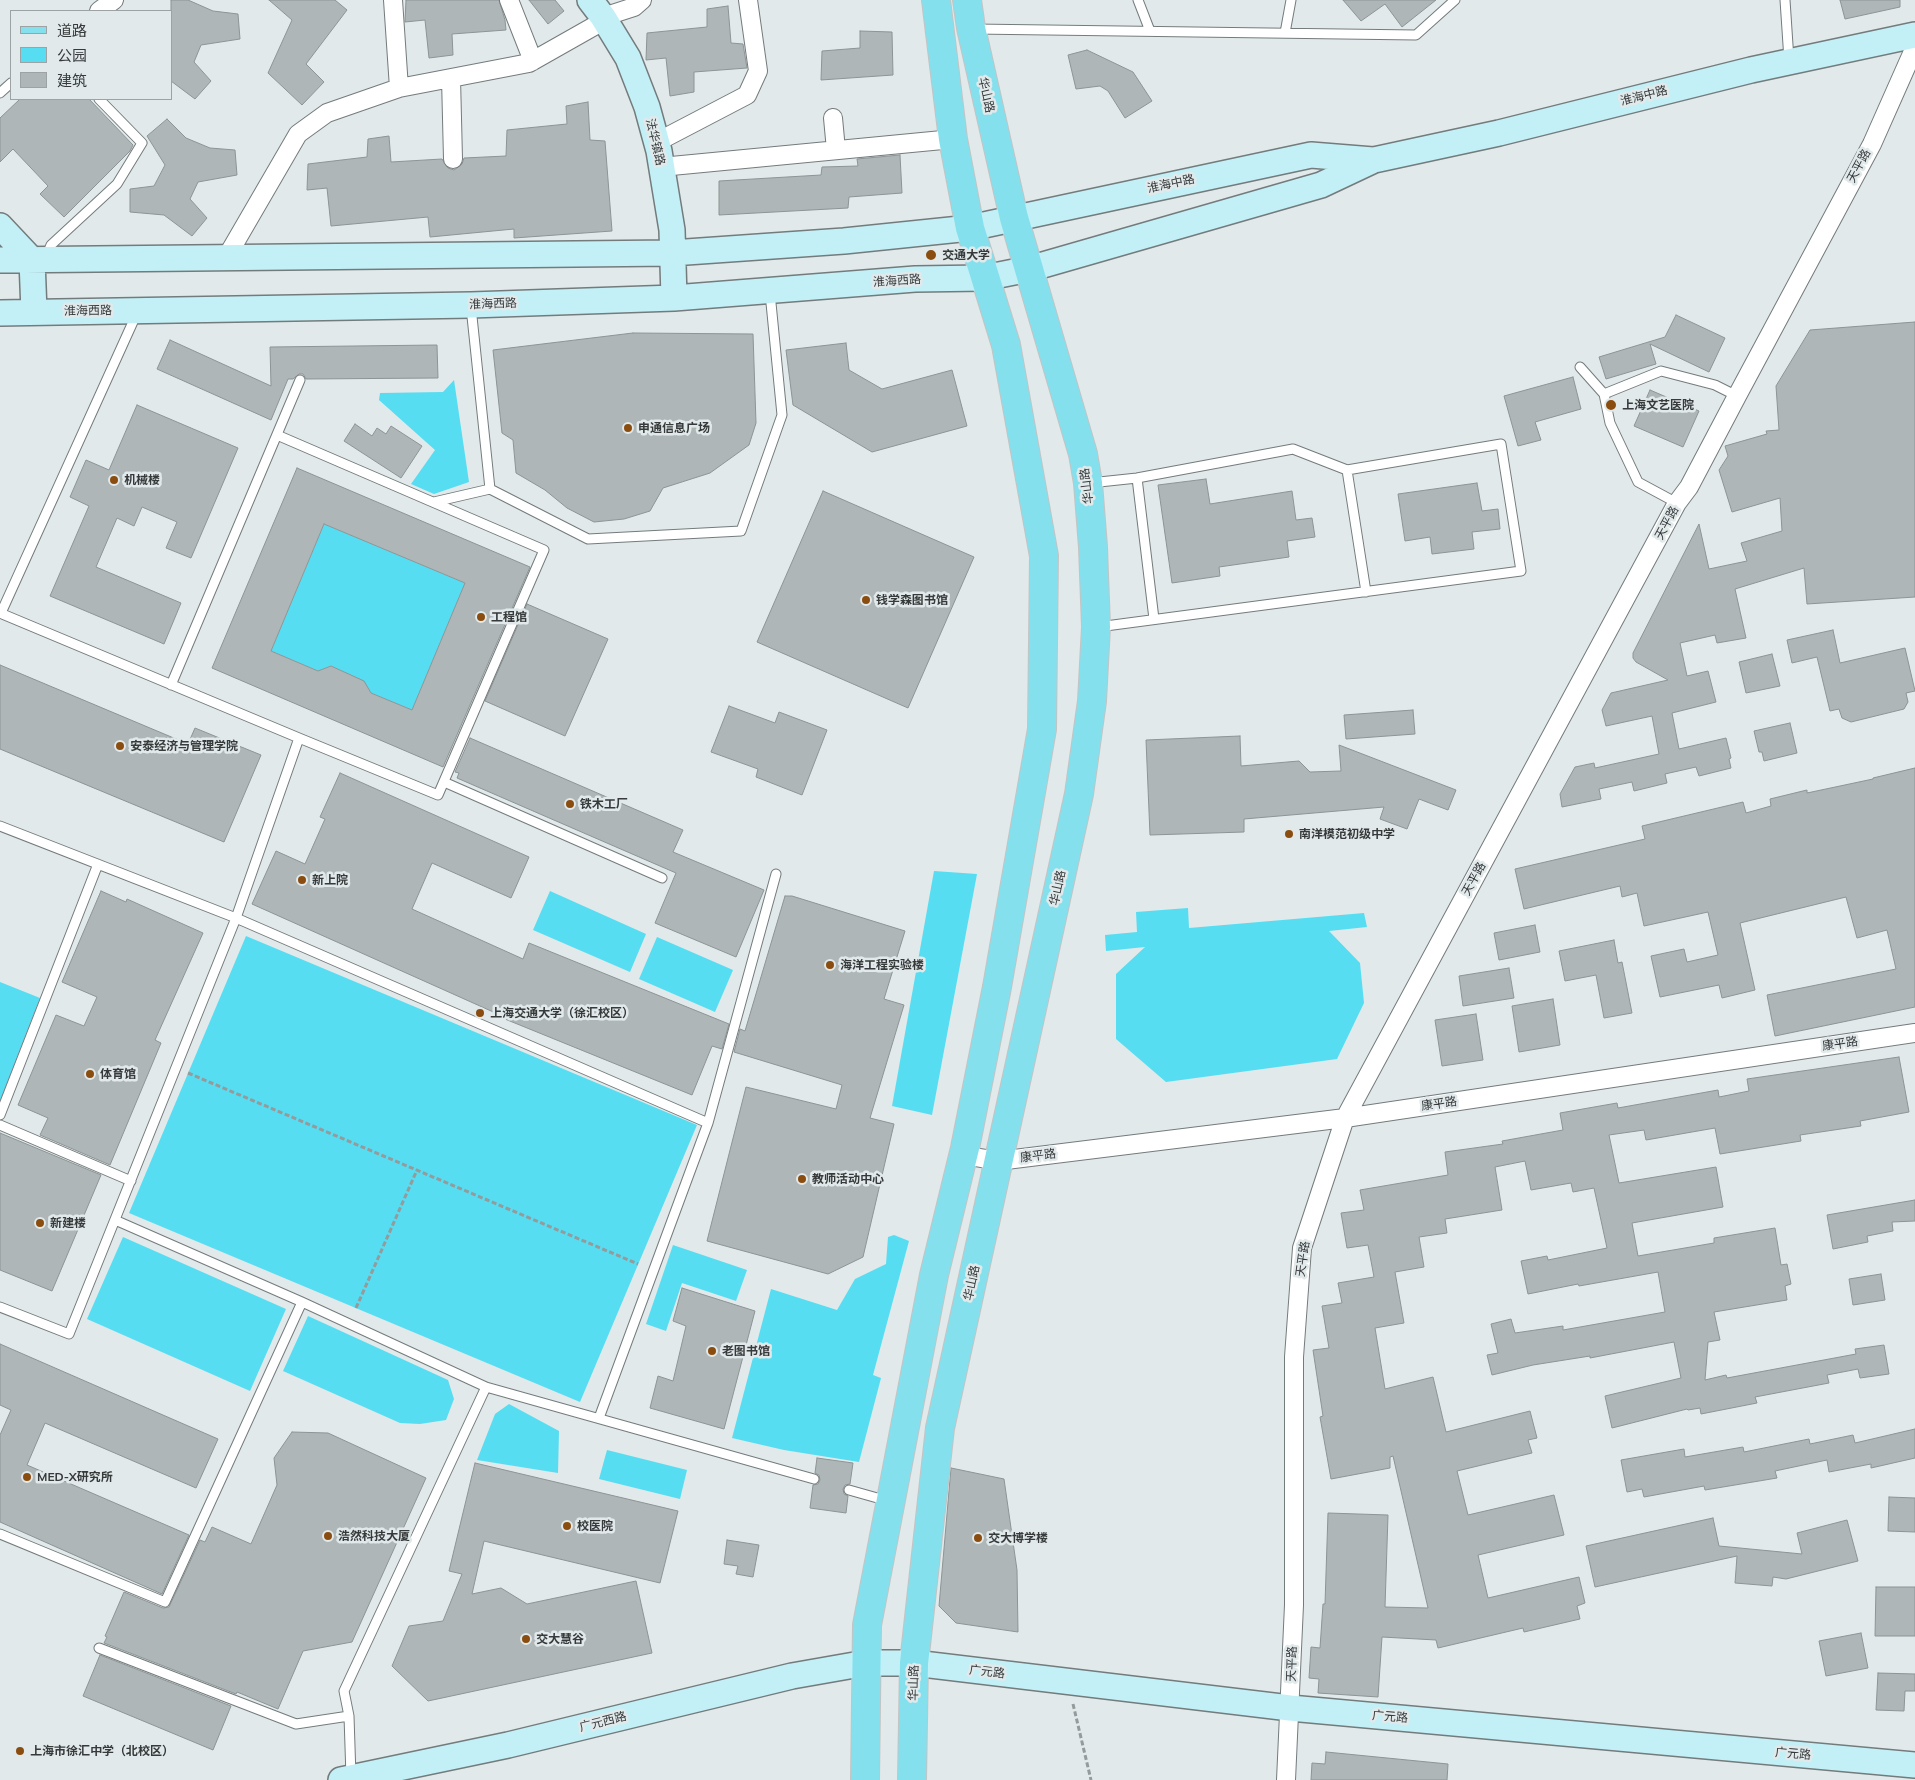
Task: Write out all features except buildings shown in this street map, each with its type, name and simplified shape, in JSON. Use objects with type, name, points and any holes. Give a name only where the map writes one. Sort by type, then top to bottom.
[{"type":"main road","points":[[865,1780],[867,1625],[934,1275],[963,1156],[997,987],[1042,729],[1044,556],[1006,345],[970,228],[953,139],[936,0]]},
{"type":"main road","name":"华山路","points":[[912,1780],[914,1663],[940,1428],[1078,794],[1092,701],[1096,627],[1093,547],[1088,483],[1083,454],[1014,218],[966,0]]},
{"type":"main road","name":"法华镇路","points":[[599,12],[628,58],[647,107],[657,142],[672,230],[674,298]]},
{"type":"main road","name":"淮海中路","points":[[984,278],[1029,269],[1321,186],[1374,160],[1499,133],[1789,62],[1915,35]]},
{"type":"main road","name":"淮海中路","points":[[970,228],[1311,155],[1374,160]]},
{"type":"main road","points":[[0,226],[38,260]]},
{"type":"main road","points":[[0,260],[672,253],[844,241],[970,228]]},
{"type":"main road","points":[[34,312],[38,260]]},
{"type":"main road","name":"淮海西路","points":[[0,313],[471,305],[674,298],[915,279],[984,278]]},
{"type":"main road","name":"广元路","points":[[866,1663],[914,1663],[1290,1708],[1915,1766]]},
{"type":"main road","name":"广元西路","points":[[347,1779],[508,1745],[792,1676],[866,1663]]},
{"type":"street","points":[[101,10],[114,0]]},
{"type":"street","points":[[393,0],[399,88]]},
{"type":"street","points":[[509,0],[533,61]]},
{"type":"street","points":[[226,258],[298,134],[327,113],[399,88],[529,63],[599,12],[634,7],[642,0]]},
{"type":"street","points":[[657,142],[747,95],[758,71],[748,0]]},
{"type":"street","name":"天平路","points":[[1286,1780],[1294,1605],[1294,1356],[1302,1248],[1345,1118],[1677,503],[1689,487],[1872,144],[1915,48]]},
{"type":"street","points":[[451,78],[453,159]]},
{"type":"street","points":[[833,118],[836,150]]},
{"type":"street","points":[[662,167],[953,139]]},
{"type":"street","name":"康平路","points":[[963,1156],[998,1161],[1345,1118],[1915,1033]]},
{"type":"lane","points":[[1138,0],[1150,31]]},
{"type":"lane","points":[[1285,33],[1291,0]]},
{"type":"lane","points":[[971,28],[1416,35],[1455,0]]},
{"type":"lane","points":[[1786,0],[1789,62]]},
{"type":"lane","points":[[0,93],[10,84]]},
{"type":"lane","points":[[38,260],[51,245],[118,184],[142,143],[101,100]]},
{"type":"lane","points":[[434,502],[490,489],[588,539],[741,531],[782,415],[770,290]]},
{"type":"lane","points":[[471,305],[490,489]]},
{"type":"lane","points":[[138,311],[1,613],[438,794],[544,550],[277,435]]},
{"type":"lane","points":[[1580,367],[1604,394],[1610,423],[1638,482],[1677,503]]},
{"type":"lane","points":[[1604,394],[1661,371],[1715,386],[1737,396]]},
{"type":"lane","points":[[171,685],[300,380]]},
{"type":"lane","points":[[1088,483],[1137,478],[1293,449],[1347,470],[1501,444],[1521,571],[1096,627]]},
{"type":"lane","points":[[1347,470],[1366,592]]},
{"type":"lane","points":[[1137,478],[1154,619]]},
{"type":"lane","points":[[0,1307],[69,1334],[236,918],[299,738]]},
{"type":"lane","points":[[444,782],[662,878]]},
{"type":"lane","points":[[0,826],[236,918],[708,1122]]},
{"type":"lane","points":[[0,1115],[98,864]]},
{"type":"lane","points":[[598,1418],[708,1122],[776,874]]},
{"type":"lane","points":[[0,1125],[131,1181]]},
{"type":"lane","points":[[116,1220],[302,1302],[486,1387],[814,1479]]},
{"type":"lane","points":[[0,1534],[165,1602],[302,1302]]},
{"type":"lane","points":[[347,1779],[349,1716],[344,1691],[486,1387]]},
{"type":"lane","points":[[849,1490],[891,1501]]},
{"type":"lane","points":[[99,1648],[296,1724],[349,1716]]},
{"type":"path","points":[[177,1068],[638,1264]]},
{"type":"path","points":[[356,1308],[417,1170]]},
{"type":"path","points":[[1068,1682],[1091,1780]]},
{"type":"green space","points":[[454,380],[469,482],[434,494],[411,484],[435,450],[379,400],[380,393],[443,392]]},
{"type":"green space","points":[[324,524],[465,583],[412,710],[371,693],[363,681],[331,666],[318,671],[271,651]]},
{"type":"green space","points":[[934,871],[977,874],[932,1115],[892,1106]]},
{"type":"green space","points":[[550,891],[646,934],[630,972],[533,930]]},
{"type":"green space","points":[[1188,908],[1189,928],[1364,913],[1367,927],[1329,931],[1360,963],[1364,1003],[1337,1059],[1166,1082],[1116,1039],[1116,974],[1145,947],[1106,951],[1105,935],[1137,932],[1136,912]]},
{"type":"green space","points":[[246,936],[697,1125],[580,1402],[129,1213]]},
{"type":"green space","points":[[657,937],[733,970],[715,1012],[639,979]]},
{"type":"green space","points":[[0,982],[40,998],[0,1101]]},
{"type":"green space","points":[[894,1235],[909,1241],[873,1375],[881,1378],[859,1462],[784,1450],[732,1438],[771,1289],[837,1310],[855,1279],[886,1264],[888,1237]]},
{"type":"green space","points":[[123,1237],[286,1309],[250,1391],[87,1319]]},
{"type":"green space","points":[[673,1245],[747,1270],[736,1301],[682,1283],[666,1331],[646,1324]]},
{"type":"green space","points":[[308,1316],[448,1380],[454,1399],[446,1420],[420,1424],[400,1423],[283,1371]]},
{"type":"green space","points":[[509,1404],[559,1431],[558,1473],[477,1460],[495,1414]]},
{"type":"green space","points":[[607,1450],[687,1470],[680,1499],[599,1479]]},
{"type":"place","name":"交通大学","points":[[931,255]]},
{"type":"place","name":"上海文艺医院","points":[[1611,405]]},
{"type":"place","name":"申通信息广场","points":[[628,428]]},
{"type":"place","name":"机械楼","points":[[114,480]]},
{"type":"place","name":"钱学森图书馆","points":[[866,600]]},
{"type":"place","name":"工程馆","points":[[481,617]]},
{"type":"place","name":"安泰经济与管理学院","points":[[120,746]]},
{"type":"place","name":"铁木工厂","points":[[570,804]]},
{"type":"place","name":"南洋模范初级中学","points":[[1289,834]]},
{"type":"place","name":"新上院","points":[[302,880]]},
{"type":"place","name":"海洋工程实验楼","points":[[830,965]]},
{"type":"place","name":"上海交通大学（徐汇校区）","points":[[480,1013]]},
{"type":"place","name":"体育馆","points":[[90,1074]]},
{"type":"place","name":"教师活动中心","points":[[802,1179]]},
{"type":"place","name":"新建楼","points":[[40,1223]]},
{"type":"place","name":"老图书馆","points":[[712,1351]]},
{"type":"place","name":"MED-X研究所","points":[[27,1477]]},
{"type":"place","name":"校医院","points":[[567,1526]]},
{"type":"place","name":"浩然科技大厦","points":[[328,1536]]},
{"type":"place","name":"交大博学楼","points":[[978,1538]]},
{"type":"place","name":"交大慧谷","points":[[526,1639]]},
{"type":"place","name":"上海市徐汇中学（北校区）","points":[[20,1751]]}]
